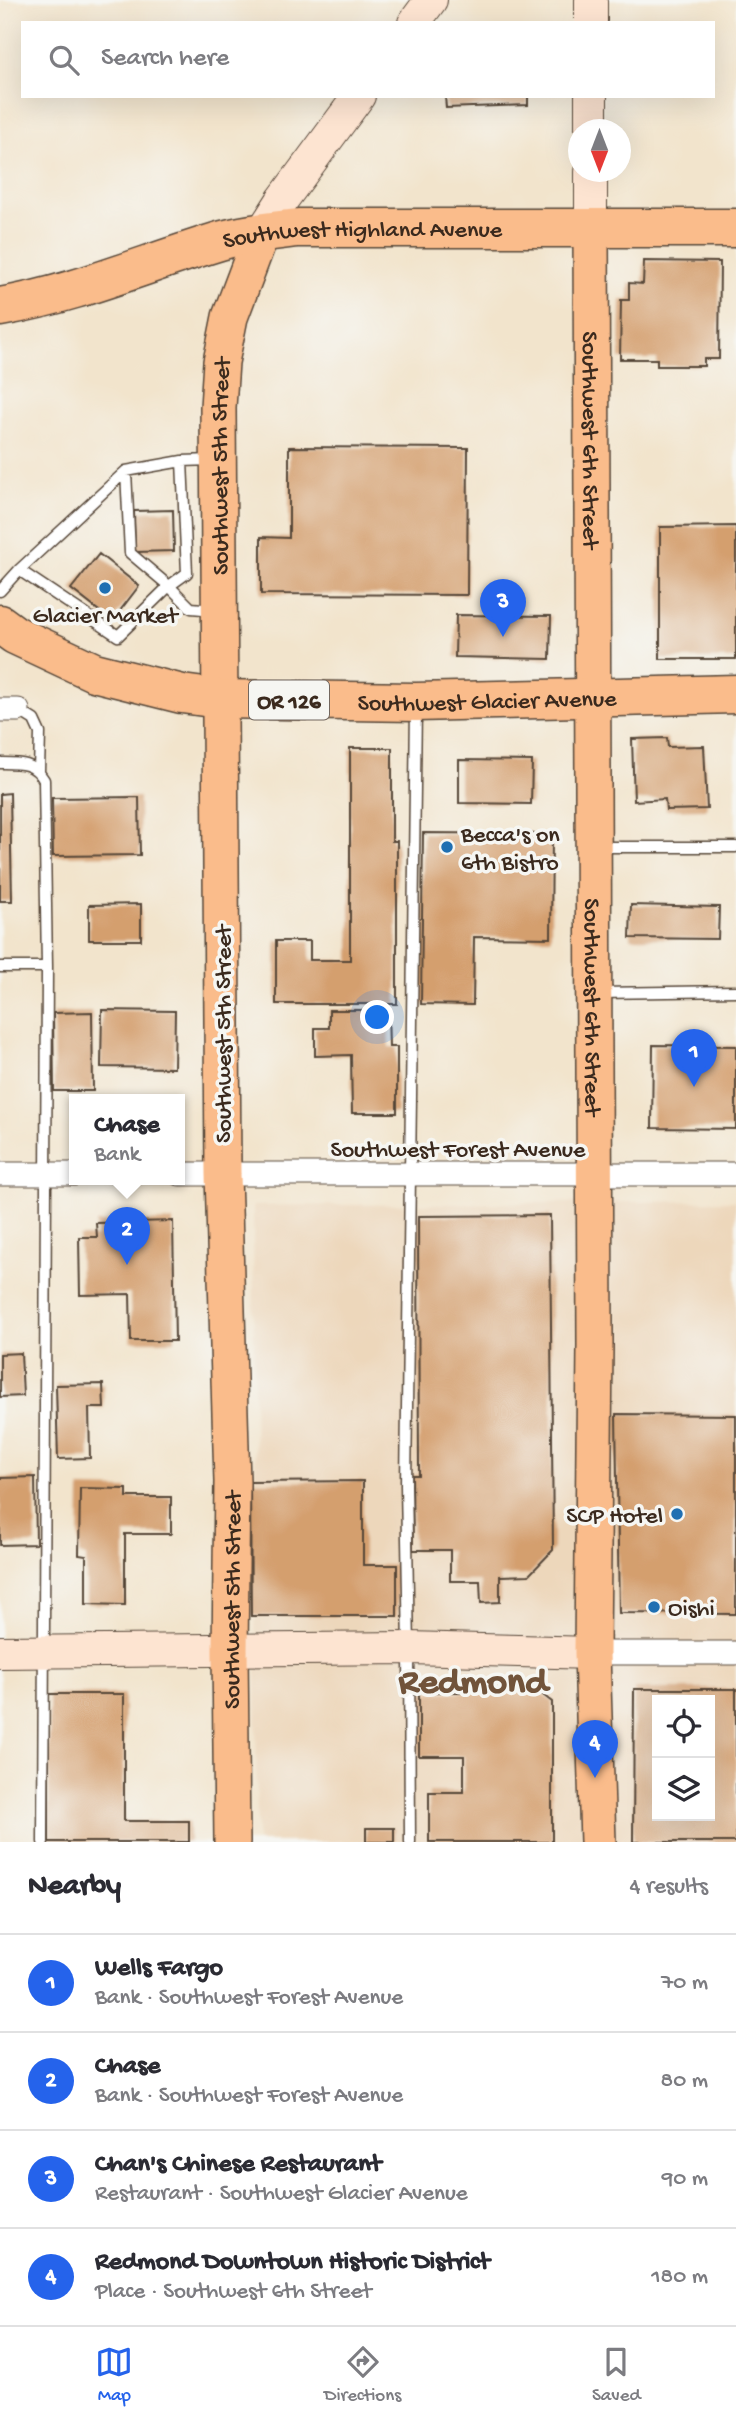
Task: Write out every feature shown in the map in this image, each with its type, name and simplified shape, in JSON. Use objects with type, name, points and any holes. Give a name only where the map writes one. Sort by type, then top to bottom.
[{"type":"highway","name":"Southwest Highland Avenue","points":[[0,307],[40,301],[225,240],[298,228],[736,228]]},
{"type":"highway","name":"Southwest Glacier Avenue","points":[[0,624],[15,635],[94,672],[183,695],[219,699],[416,702],[736,694]]},
{"type":"main road","points":[[415,21],[431,0]]},
{"type":"main road","points":[[591,0],[591,21]]},
{"type":"main road","points":[[262,232],[358,98]]},
{"type":"main road","points":[[591,98],[591,119]]},
{"type":"main road","name":"Southwest 6th Street","points":[[591,182],[594,846],[592,1653],[598,1842]]},
{"type":"main road","name":"Southwest 5th Street","points":[[232,1842],[232,1482],[223,1174],[218,459],[221,362],[230,317],[262,232]]},
{"type":"main road","points":[[0,1652],[409,1648],[592,1653]]},
{"type":"street","points":[[0,1174],[69,1174]]},
{"type":"street","name":"Southwest Forest Avenue","points":[[185,1174],[736,1174]]},
{"type":"street","points":[[592,1653],[736,1653]]},
{"type":"lane","points":[[0,591],[19,570],[126,471],[182,461],[218,459]]},
{"type":"lane","points":[[19,570],[118,636],[169,586],[187,573],[182,461]]},
{"type":"lane","points":[[126,471],[131,553],[191,608],[218,611]]},
{"type":"lane","points":[[410,1842],[405,1485],[416,702]]},
{"type":"lane","points":[[9,710],[34,720],[40,733],[38,771]]},
{"type":"lane","points":[[0,763],[25,763],[38,771],[44,780],[47,967],[43,1842]]},
{"type":"lane","points":[[594,846],[736,847]]},
{"type":"lane","points":[[0,967],[47,967]]},
{"type":"lane","points":[[594,993],[736,991]]},
{"type":"shaded area","points":[[736,1201],[736,1842],[257,1842],[253,1206]]},
{"type":"building","points":[[445,98],[528,98],[528,105],[446,108]]},
{"type":"building","points":[[644,261],[720,262],[719,359],[704,359],[704,366],[657,366],[657,359],[620,359],[621,300],[629,300],[629,283],[643,284]]},
{"type":"building","points":[[289,447],[468,448],[467,595],[261,594],[261,537],[289,538]]},
{"type":"building","points":[[173,510],[174,551],[135,552],[134,511]]},
{"type":"building","points":[[736,526],[736,659],[660,659],[660,527]]},
{"type":"building","name":"Glacier Market","points":[[99,554],[139,586],[112,621],[71,589]]},
{"type":"building","points":[[456,615],[551,616],[550,659],[455,657]]},
{"type":"building","points":[[667,738],[668,747],[704,746],[707,809],[666,810],[665,799],[634,801],[632,739]]},
{"type":"building","points":[[350,748],[392,748],[392,841],[397,841],[397,1004],[276,1004],[276,941],[310,941],[310,960],[350,960]]},
{"type":"building","points":[[459,760],[532,761],[531,804],[459,803]]},
{"type":"building","points":[[10,793],[12,901],[0,901],[0,794]]},
{"type":"building","points":[[139,797],[140,855],[53,856],[52,798]]},
{"type":"building","points":[[423,833],[552,834],[551,938],[474,937],[473,1005],[421,1004]]},
{"type":"building","points":[[141,904],[141,940],[89,940],[89,905]]},
{"type":"building","points":[[631,905],[719,907],[718,939],[630,938]]},
{"type":"building","points":[[102,1010],[175,1011],[174,1068],[101,1067]]},
{"type":"building","points":[[329,1010],[388,1010],[389,1047],[397,1047],[397,1113],[352,1113],[351,1055],[315,1056],[315,1028],[329,1028]]},
{"type":"building","points":[[92,1012],[93,1091],[54,1091],[53,1013]]},
{"type":"building","points":[[653,1045],[736,1046],[736,1129],[652,1128]]},
{"type":"building","points":[[550,1215],[553,1550],[529,1575],[500,1576],[500,1602],[481,1603],[480,1581],[450,1581],[450,1550],[413,1550],[412,1475],[419,1475],[418,1216]]},
{"type":"building","points":[[173,1221],[175,1341],[131,1341],[130,1294],[80,1295],[79,1237],[97,1237],[96,1223]]},
{"type":"building","points":[[21,1353],[23,1396],[0,1397],[0,1354]]},
{"type":"building","points":[[103,1384],[104,1408],[89,1408],[90,1458],[58,1459],[56,1385]]},
{"type":"building","name":"SCP Hotel","points":[[616,1414],[736,1415],[736,1614],[619,1613]]},
{"type":"building","points":[[35,1477],[36,1544],[0,1545],[0,1478]]},
{"type":"building","points":[[363,1481],[363,1565],[397,1565],[397,1616],[251,1616],[250,1482]]},
{"type":"building","points":[[80,1488],[127,1489],[127,1497],[171,1497],[171,1534],[125,1534],[125,1605],[86,1604],[86,1556],[79,1555]]},
{"type":"building","points":[[634,1689],[736,1689],[736,1842],[633,1842]]},
{"type":"building","points":[[419,1692],[539,1692],[552,1702],[552,1842],[429,1842],[429,1792],[464,1792],[464,1756],[419,1756]]},
{"type":"building","points":[[49,1694],[124,1694],[124,1821],[189,1821],[189,1842],[49,1842]]},
{"type":"building","points":[[366,1828],[394,1828],[394,1842],[366,1842]]},
{"type":"place","name":"Glacier Market","points":[[105,588]]},
{"type":"place","name":"Chan's Chinese Restaurant","points":[[503,637]]},
{"type":"place","name":"Becca's on 6th Bistro","points":[[447,847]]},
{"type":"place","name":"Wells Fargo","points":[[694,1087]]},
{"type":"place","name":"Chase","points":[[127,1265]]},
{"type":"place","name":"SCP Hotel","points":[[677,1514]]},
{"type":"place","name":"Oishi","points":[[654,1607]]},
{"type":"place","name":"Redmond Downtown Historic District","points":[[595,1778]]},
{"type":"district","name":"Redmond","points":[[473,1678]]}]
